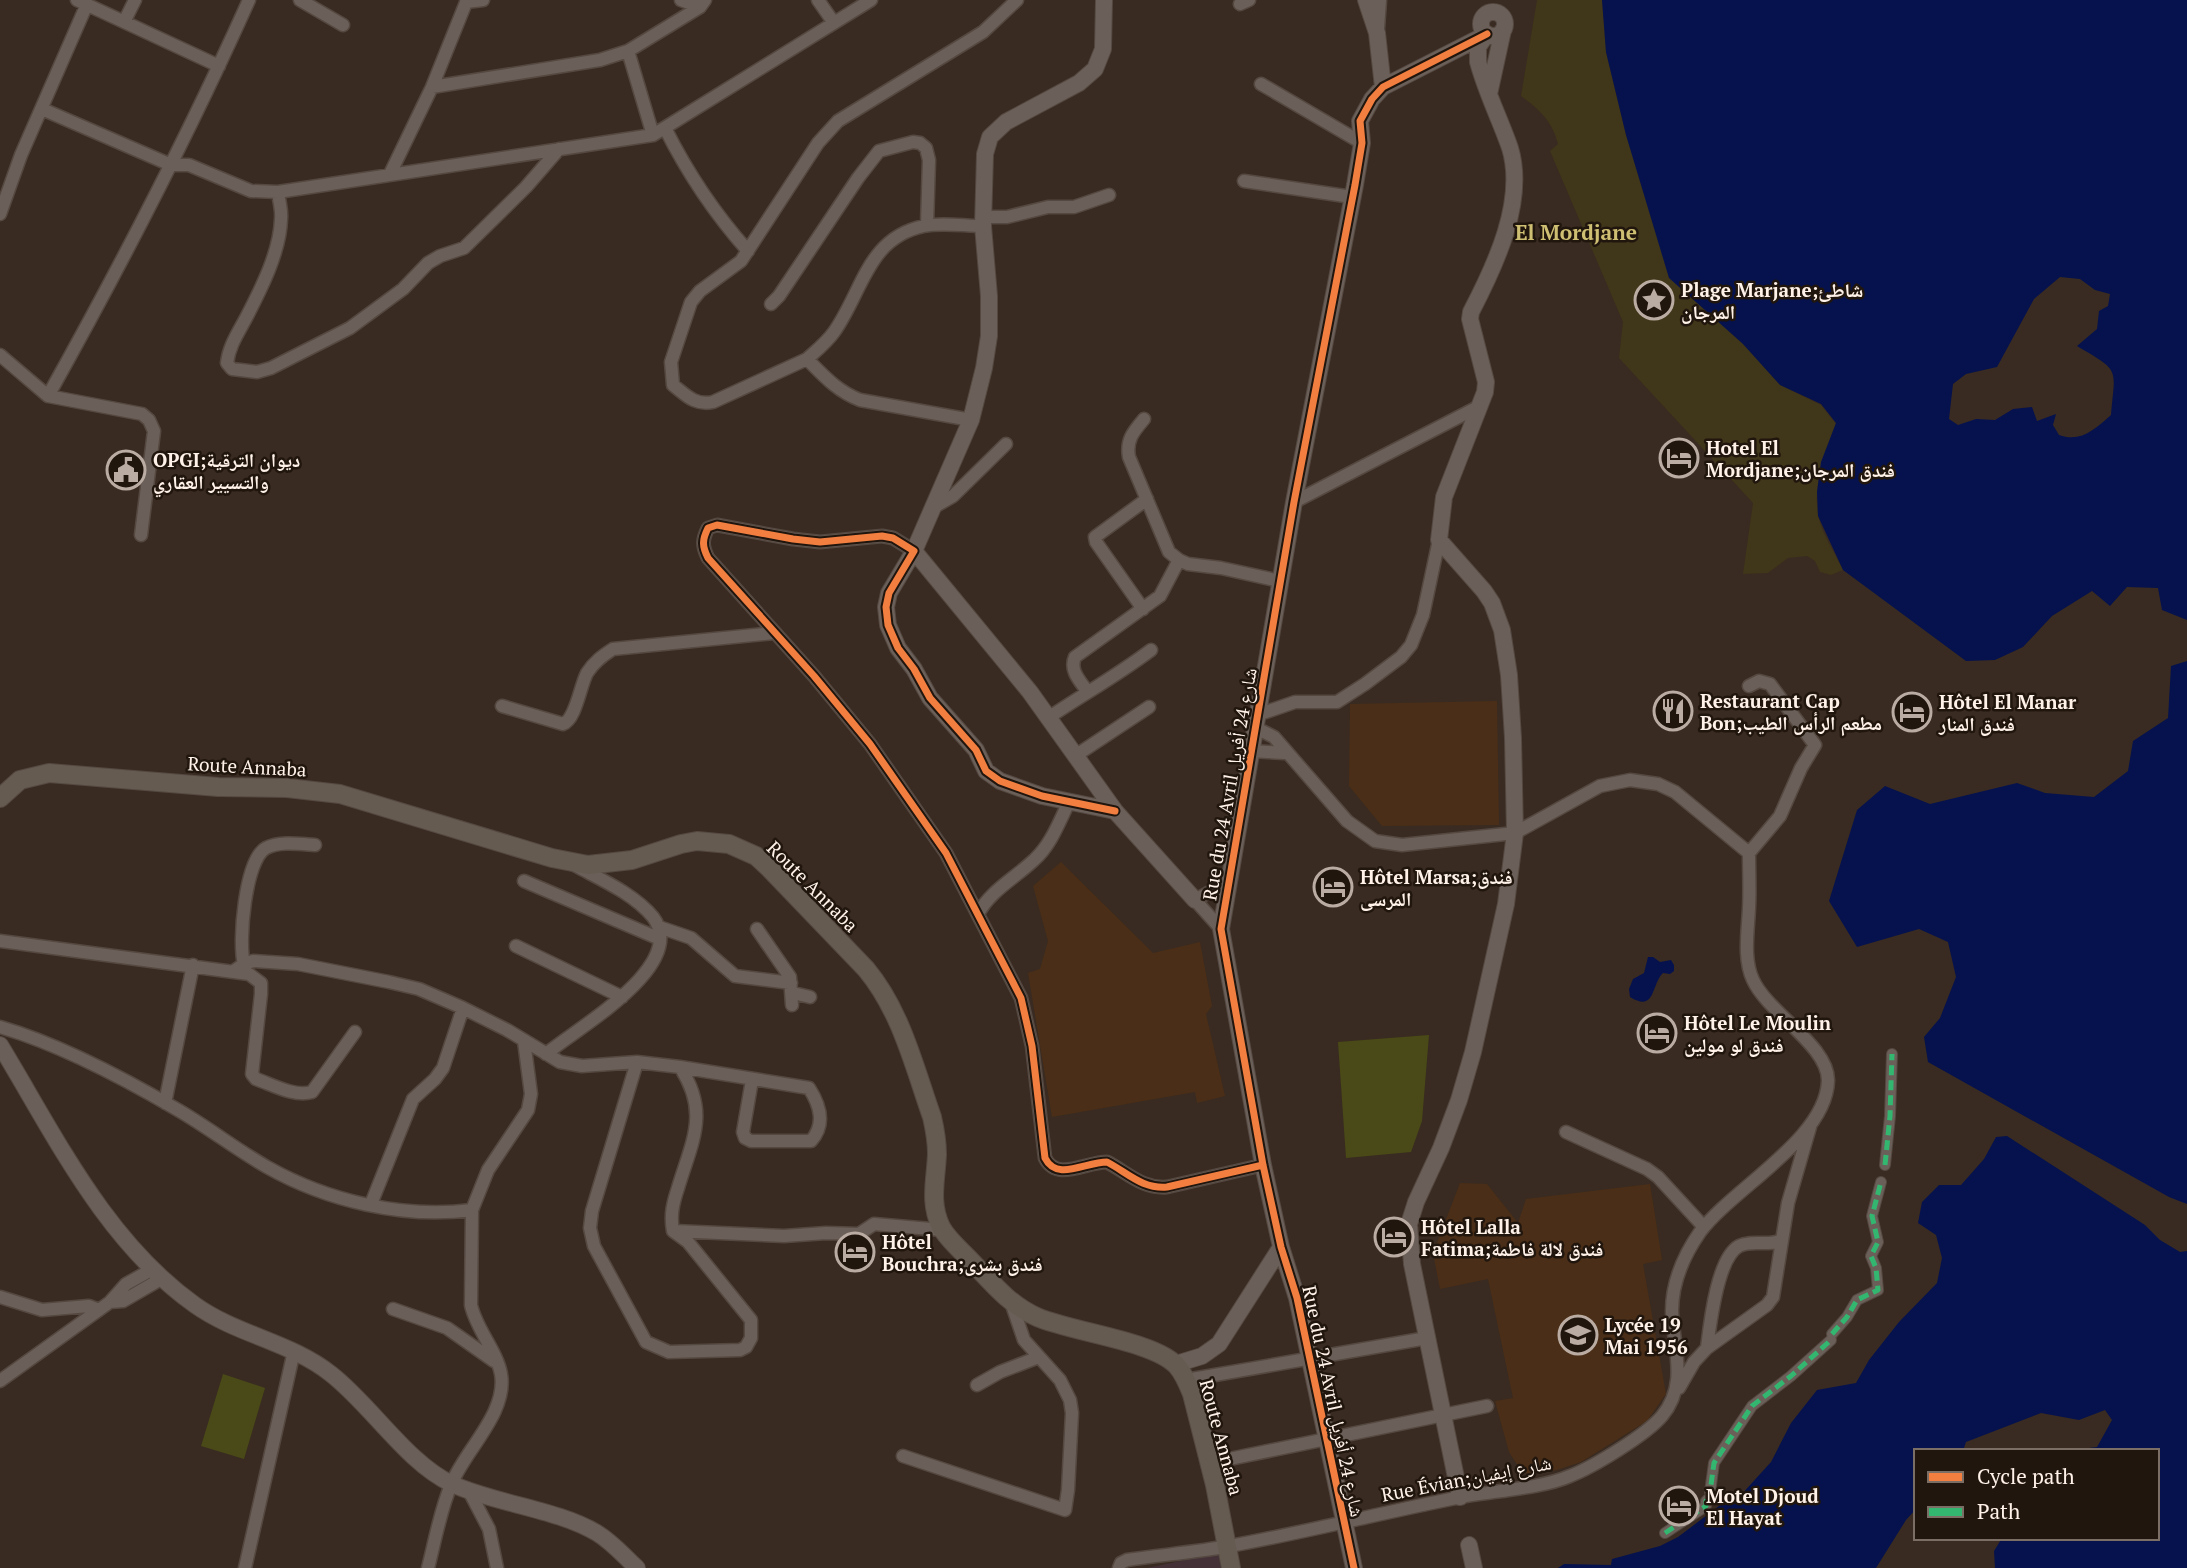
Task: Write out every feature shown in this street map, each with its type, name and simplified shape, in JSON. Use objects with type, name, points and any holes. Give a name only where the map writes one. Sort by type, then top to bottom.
[{"type":"main road","name":"Route Annaba","points":[[0,798],[20,780],[49,773],[231,788],[286,788],[340,794],[455,831],[588,865],[632,859],[681,844],[713,841],[741,848],[756,856],[866,969],[892,1005],[932,1117],[937,1155],[934,1208],[942,1230],[1011,1301],[1035,1316],[1141,1347],[1176,1364],[1192,1394],[1210,1463],[1231,1568]]},
{"type":"street","points":[[125,20],[135,0]]},
{"type":"street","points":[[48,396],[108,288],[171,165],[249,0]]},
{"type":"street","points":[[300,0],[343,25]]},
{"type":"street","points":[[390,174],[432,87],[466,1],[483,0]]},
{"type":"street","points":[[681,0],[703,3]]},
{"type":"street","points":[[818,0],[834,23]]},
{"type":"street","points":[[42,109],[171,165],[189,165],[251,191],[278,192],[653,135],[871,0]]},
{"type":"street","points":[[1017,0],[983,32],[838,121],[818,143],[741,261],[700,291],[691,302],[671,362],[673,385],[694,402],[704,404],[807,359],[832,335],[878,251],[891,238],[909,229],[927,225],[983,222],[1048,207],[1074,207],[1109,195]]},
{"type":"street","points":[[1104,0],[1103,49],[1095,69],[1079,83],[1006,122],[990,137],[985,154],[983,222],[989,296],[989,336],[984,369],[971,420],[914,551],[891,586],[887,600],[888,625],[898,648],[914,669],[930,698],[976,750],[986,771],[1023,790],[1115,811]]},
{"type":"street","points":[[1366,0],[1377,33]]},
{"type":"street","points":[[1380,0],[1377,33],[1383,87]]},
{"type":"street","points":[[1489,96],[1507,0]]},
{"type":"street","points":[[0,214],[82,2],[219,66]]},
{"type":"street","points":[[432,87],[600,60],[628,51],[703,3]]},
{"type":"street","points":[[1486,16],[1478,47],[1478,62],[1510,150],[1515,180],[1510,215],[1500,248],[1471,312],[1470,320],[1486,382],[1444,497],[1439,540],[1423,615],[1411,645],[1401,657],[1337,702],[1295,702],[1256,721],[1274,737],[1347,821],[1375,841],[1402,845],[1515,833],[1600,786],[1617,781],[1644,781],[1675,792],[1749,853],[1780,816],[1801,768],[1815,745],[1770,684],[1759,681],[1749,686]]},
{"type":"street","name":"Rue du 24 Avril شارع 24 أفريل","points":[[1354,1568],[1297,1298],[1281,1247],[1263,1165],[1221,929],[1294,502],[1362,143],[1360,121],[1371,99],[1383,87],[1454,50],[1486,16],[1497,35],[1504,25]]},
{"type":"street","points":[[628,51],[653,135]]},
{"type":"street","points":[[1261,85],[1362,143]]},
{"type":"street","points":[[665,128],[700,191],[721,221],[748,251]]},
{"type":"street","points":[[771,303],[779,296],[879,151],[913,142],[926,148],[929,160],[927,225]]},
{"type":"street","points":[[278,192],[281,217],[279,233],[257,293],[228,350],[227,363],[232,369],[257,372],[271,368],[350,328],[403,289],[428,263],[464,248],[474,240],[559,149]]},
{"type":"street","points":[[1244,181],[1352,197]]},
{"type":"street","points":[[0,355],[48,396],[142,414],[152,425],[154,431],[141,535]]},
{"type":"street","points":[[807,359],[832,386],[860,400],[971,420]]},
{"type":"street","points":[[1294,502],[1478,407]]},
{"type":"street","points":[[1144,419],[1131,434],[1127,445],[1129,457],[1169,552],[1188,564],[1221,568],[1280,582]]},
{"type":"street","points":[[934,507],[953,496],[1006,444]]},
{"type":"street","points":[[1143,609],[1096,542],[1096,537],[1147,499]]},
{"type":"street","points":[[1221,929],[1115,811],[1030,692],[914,551],[893,538],[882,536],[820,542],[717,525],[708,528],[703,547],[708,558],[814,676],[870,744],[934,834],[978,914],[1021,998],[1031,1046],[1045,1158],[1049,1166],[1055,1170],[1065,1170],[1107,1162],[1142,1185],[1153,1188],[1263,1165]]},
{"type":"street","points":[[1439,540],[1484,591],[1502,629],[1509,675],[1513,738],[1515,833],[1506,904],[1473,1052],[1441,1148],[1409,1224],[1408,1242],[1460,1497]]},
{"type":"street","points":[[1087,691],[1074,670],[1075,657],[1164,593],[1179,560]]},
{"type":"street","points":[[502,706],[563,724],[572,717],[586,674],[596,660],[613,649],[774,633]]},
{"type":"street","points":[[1048,718],[1087,691],[1122,672],[1151,650]]},
{"type":"street","points":[[1075,756],[1149,708]]},
{"type":"street","points":[[1251,751],[1285,752]]},
{"type":"street","points":[[978,914],[1001,886],[1036,859],[1047,845],[1069,802]]},
{"type":"street","points":[[239,967],[251,877],[259,855],[264,849],[275,846],[315,845]]},
{"type":"street","name":"Rue Évian;شارع إيفيان","points":[[1119,1568],[1121,1563],[1127,1560],[1227,1546],[1569,1477],[1662,1416],[1694,1362],[1707,1348],[1767,1305],[1773,1297],[1794,1179],[1828,1085],[1820,1058],[1777,1013],[1751,977],[1748,966],[1749,853]]},
{"type":"street","points":[[546,1054],[622,997],[656,958],[659,933],[644,908],[632,898],[569,862]]},
{"type":"street","points":[[524,881],[659,933],[691,938],[735,976],[810,997]]},
{"type":"street","points":[[1195,900],[1228,883]]},
{"type":"street","points":[[757,929],[786,970],[792,994]]},
{"type":"street","points":[[0,941],[193,965],[239,967],[253,961],[298,964],[419,989],[507,1030],[570,1065],[637,1062],[810,1088],[821,1117],[814,1138],[811,1141],[751,1141],[745,1138],[743,1132],[752,1080]]},
{"type":"street","points":[[516,946],[622,997]]},
{"type":"street","points":[[165,1103],[193,965]]},
{"type":"street","points":[[239,967],[261,984],[251,1068],[251,1074],[256,1079],[296,1093],[312,1091],[355,1032]]},
{"type":"street","points":[[371,1204],[414,1099],[443,1068],[463,1008]]},
{"type":"street","points":[[0,1027],[37,1039],[165,1103],[268,1168],[324,1194],[421,1213],[443,1214],[472,1210]]},
{"type":"street","points":[[428,1568],[451,1484],[494,1412],[501,1391],[501,1373],[474,1318],[471,1305],[472,1210],[488,1170],[528,1110],[531,1094],[524,1041]]},
{"type":"street","points":[[0,1045],[77,1172],[120,1234],[156,1275],[219,1320],[294,1351],[333,1375],[421,1462],[451,1484],[587,1528],[607,1539],[637,1568]]},
{"type":"street","points":[[1885,1165],[1891,1116],[1892,1054]]},
{"type":"street","points":[[637,1062],[592,1211],[590,1228],[594,1247],[639,1333],[654,1348],[669,1352],[740,1350],[746,1348],[751,1338],[751,1320],[688,1242],[673,1231],[672,1206],[695,1131],[697,1113],[691,1084],[680,1067]]},
{"type":"street","name":"Rue Évian;شارع إيفيان","points":[[1672,1398],[1679,1367],[1672,1309],[1685,1255],[1704,1227],[1811,1126]]},
{"type":"street","points":[[1566,1132],[1647,1169],[1658,1177],[1704,1227]]},
{"type":"street","points":[[1665,1533],[1706,1506],[1706,1501],[1713,1495],[1710,1492],[1714,1463],[1752,1406],[1791,1376],[1831,1337],[1857,1300],[1878,1290],[1876,1268],[1871,1256],[1878,1242],[1872,1216],[1881,1182]]},
{"type":"street","points":[[673,1231],[784,1236],[859,1234],[874,1224],[942,1230]]},
{"type":"street","name":"Rue Évian;شارع إيفيان","points":[[1707,1348],[1718,1289],[1729,1255],[1745,1244],[1776,1243],[1782,1240]]},
{"type":"street","points":[[1176,1364],[1202,1356],[1219,1344],[1281,1247]]},
{"type":"street","points":[[0,1381],[110,1302],[126,1284],[156,1275]]},
{"type":"street","points":[[0,1297],[42,1310],[89,1306],[99,1310]]},
{"type":"street","points":[[903,1457],[1065,1510],[1069,1490],[1073,1413],[1070,1400],[1060,1380],[1024,1340],[1011,1301]]},
{"type":"street","points":[[393,1309],[447,1328],[497,1364]]},
{"type":"street","points":[[1186,1380],[1427,1338]]},
{"type":"street","points":[[245,1568],[294,1351]]},
{"type":"street","points":[[977,1385],[1000,1372],[1039,1357]]},
{"type":"street","points":[[1210,1463],[1487,1406]]},
{"type":"street","points":[[468,1489],[489,1529],[497,1568]]},
{"type":"street","points":[[1469,1545],[1474,1568]]},
{"type":"shaded area","points":[[1602,0],[2187,0],[2187,620],[2162,610],[2158,588],[2127,587],[2110,606],[2092,591],[2052,616],[2023,647],[1995,660],[1966,661],[1843,570],[1818,516],[1817,492],[1821,462],[1836,423],[1821,404],[1780,385],[1743,344],[1669,278],[1626,135],[1606,52]],"holes":[[[2060,277],[2080,279],[2095,290],[2110,294],[2108,306],[2099,311],[2097,329],[2077,346],[2101,361],[2112,372],[2114,388],[2111,415],[2087,433],[2074,437],[2059,435],[2053,425],[2056,414],[2037,421],[2032,407],[2013,409],[1995,420],[1976,419],[1958,425],[1949,419],[1953,384],[1966,374],[1997,367],[2034,299]]]},
{"type":"shaded area","points":[[2187,661],[2187,1204],[2169,1197],[1928,1062],[1924,1037],[1940,1018],[1956,977],[1948,942],[1919,929],[1857,947],[1829,901],[1857,810],[1885,786],[1930,804],[2017,783],[2045,793],[2094,797],[2128,771],[2133,741],[2168,718],[2171,666]]},
{"type":"shaded area","points":[[1497,701],[1499,825],[1382,826],[1349,786],[1350,704]]},
{"type":"shaded area","points":[[1061,862],[1153,953],[1200,942],[1212,1006],[1206,1014],[1225,1096],[1197,1103],[1195,1092],[1052,1117],[1028,973],[1040,969],[1048,941],[1033,886]]},
{"type":"shaded area","points":[[1648,957],[1660,962],[1671,960],[1674,971],[1670,974],[1663,973],[1652,995],[1644,1002],[1630,997],[1629,989],[1633,979],[1644,973]]},
{"type":"shaded area","points":[[1429,1035],[1422,1121],[1411,1152],[1346,1158],[1338,1042]]},
{"type":"shaded area","points":[[2007,1136],[2145,1225],[2160,1240],[2180,1252],[2187,1251],[2187,1568],[1995,1568],[1994,1551],[2001,1540],[2159,1540],[2159,1449],[2082,1449],[2097,1447],[2112,1420],[2105,1410],[2079,1420],[2041,1413],[1966,1442],[1964,1449],[1914,1449],[1914,1511],[1876,1568],[1558,1568],[1564,1564],[1611,1565],[1612,1559],[1660,1546],[1678,1537],[1723,1503],[1741,1495],[1771,1462],[1791,1423],[1817,1390],[1856,1383],[1869,1360],[1899,1322],[1937,1283],[1942,1258],[1936,1235],[1918,1223],[1922,1202],[1939,1185],[1961,1185],[1984,1159],[1996,1137]]},
{"type":"shaded area","name":"Lycée 19 Mai 1956","points":[[1460,1183],[1487,1184],[1518,1223],[1526,1199],[1650,1184],[1662,1260],[1643,1264],[1666,1394],[1647,1421],[1581,1462],[1557,1470],[1528,1474],[1518,1466],[1509,1452],[1495,1401],[1513,1398],[1488,1279],[1440,1289],[1433,1253]]},
{"type":"shaded area","points":[[223,1374],[265,1388],[244,1459],[201,1446]]},
{"type":"shaded area","points":[[1218,1553],[1221,1568],[1147,1568]]},
{"type":"sand","name":"Plage Marjane;شاطئ المرجان","points":[[1537,0],[1602,0],[1606,52],[1626,135],[1646,196],[1743,344],[1780,385],[1821,405],[1836,424],[1821,468],[1817,502],[1822,528],[1843,570],[1831,575],[1820,572],[1815,561],[1807,556],[1788,558],[1768,573],[1743,574],[1753,503],[1619,358],[1623,322],[1550,151],[1558,144],[1544,117],[1521,96]]},
{"type":"marked path","points":[[1885,1165],[1892,1054]]},
{"type":"marked path","points":[[1832,1334],[1857,1300],[1878,1290],[1876,1268],[1871,1256],[1878,1242],[1872,1216],[1881,1182]]},
{"type":"marked path","points":[[1665,1533],[1706,1506],[1706,1501],[1713,1495],[1710,1492],[1714,1463],[1752,1406],[1831,1340]]},
{"type":"cycle path","points":[[1354,1568],[1297,1298],[1281,1247],[1263,1165],[1221,929],[1294,502],[1355,185],[1362,143],[1360,121],[1372,99],[1383,87],[1487,34]]},
{"type":"cycle path","points":[[1115,811],[1042,796],[1000,781],[986,771],[976,750],[930,698],[914,669],[898,648],[888,625],[886,607],[889,593],[914,551],[893,538],[882,536],[820,542],[717,525],[708,528],[704,543],[708,558],[814,676],[870,744],[946,853],[1021,998],[1032,1046],[1045,1158],[1050,1165],[1064,1170],[1107,1162],[1143,1183],[1158,1187],[1263,1165]]},
{"type":"place","name":"Plage Marjane;شاطئ المرجان","points":[[1654,300]]},
{"type":"place","name":"Hotel El Mordjane;فندق المرجان","points":[[1679,458]]},
{"type":"place","name":"OPGI;ديوان الترقية والتسيير العقاري","points":[[126,470]]},
{"type":"place","name":"Restaurant Cap Bon;مطعم الرأس الطيب","points":[[1673,711]]},
{"type":"place","name":"Hôtel El Manar فندق المنار","points":[[1912,712]]},
{"type":"place","name":"Hôtel Marsa;فندق المرسى","points":[[1333,887]]},
{"type":"place","name":"Hôtel Le Moulin فندق لو مولين","points":[[1657,1033]]},
{"type":"place","name":"Hôtel Lalla Fatima;فندق لالة فاطمة","points":[[1394,1237]]},
{"type":"place","name":"Hôtel Bouchra;فندق بشرى","points":[[855,1252]]},
{"type":"place","name":"Lycée 19 Mai 1956","points":[[1578,1335]]},
{"type":"place","name":"Motel Djoud El Hayat","points":[[1679,1506]]},
{"type":"district","name":"El Mordjane","points":[[1576,232]]}]
